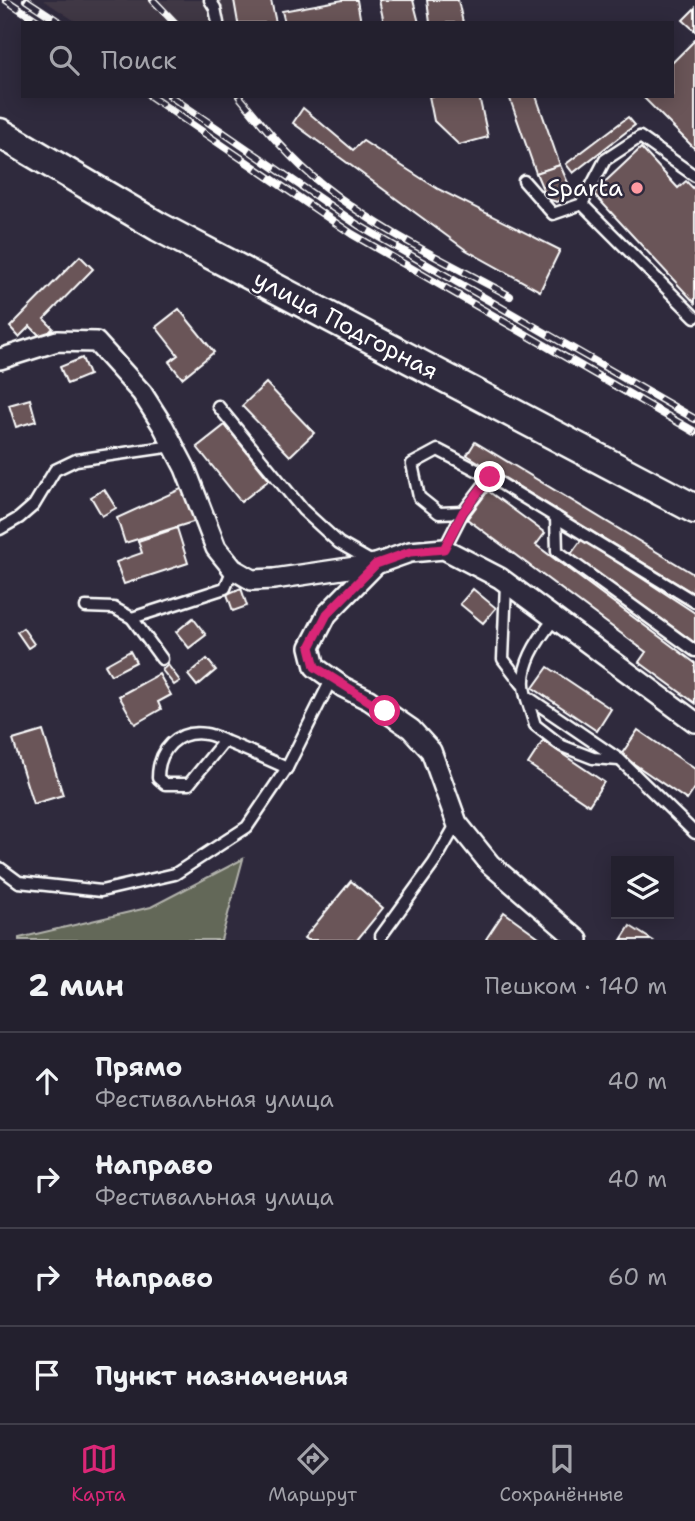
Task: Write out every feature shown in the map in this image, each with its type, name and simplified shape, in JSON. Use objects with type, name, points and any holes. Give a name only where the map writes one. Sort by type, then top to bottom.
[{"type":"main road","name":"улица Подгорная","points":[[0,133],[159,227],[695,509]]},
{"type":"street","points":[[0,359],[57,341],[96,342],[142,393],[163,426],[185,468],[216,548],[233,569],[252,580],[376,564],[410,552],[444,549],[506,582],[695,722]]},
{"type":"street","points":[[376,564],[327,614],[310,647],[315,667],[411,729],[431,751],[457,823],[490,864],[578,940]]},
{"type":"lane","points":[[209,0],[215,8],[218,21]]},
{"type":"lane","points":[[524,181],[553,214],[582,204],[605,160],[640,137],[695,176]]},
{"type":"lane","points":[[582,204],[695,317]]},
{"type":"lane","points":[[218,406],[303,510],[339,543],[376,564]]},
{"type":"lane","points":[[0,529],[34,505],[55,470],[76,460],[173,446]]},
{"type":"lane","points":[[463,512],[439,513],[419,497],[412,464],[438,450],[490,477],[695,602]]},
{"type":"lane","points":[[444,549],[463,512],[490,477]]},
{"type":"lane","points":[[556,517],[556,551],[695,650]]},
{"type":"lane","points":[[132,618],[225,588],[233,569]]},
{"type":"lane","points":[[506,582],[503,659],[522,684],[535,725],[562,746],[593,758],[620,760]]},
{"type":"lane","points":[[86,607],[114,608],[132,618],[162,659]]},
{"type":"lane","points":[[522,684],[538,639],[555,618]]},
{"type":"lane","points":[[0,868],[19,881],[101,891],[175,874],[247,827],[287,768],[332,678]]},
{"type":"lane","points":[[526,696],[620,760],[695,833]]},
{"type":"lane","points":[[224,741],[189,784],[165,784],[158,778],[158,763],[166,748],[183,735],[207,733],[287,768]]},
{"type":"lane","points":[[381,936],[434,863],[457,823]]},
{"type":"shaded area","points":[[43,0],[271,0],[276,21],[75,21]]},
{"type":"green space","points":[[243,859],[221,940],[19,940],[151,907]]},
{"type":"building","points":[[234,0],[271,0],[276,21],[238,21]]},
{"type":"building","points":[[357,0],[361,21],[284,21],[282,11]]},
{"type":"building","points":[[379,0],[413,0],[418,21],[384,21]]},
{"type":"building","points":[[427,0],[458,0],[463,21],[430,21]]},
{"type":"building","points":[[695,8],[695,31],[683,20]]},
{"type":"building","points":[[695,40],[695,149],[644,98],[674,98],[674,61]]},
{"type":"building","points":[[429,98],[479,98],[488,137],[459,145],[434,121]]},
{"type":"building","points":[[510,98],[537,98],[560,165],[536,173]]},
{"type":"building","points":[[303,108],[353,150],[363,141],[438,189],[560,250],[540,291],[466,250],[293,123]]},
{"type":"building","points":[[628,117],[635,125],[573,173],[566,164]]},
{"type":"building","points":[[641,148],[678,188],[686,181],[695,190],[695,303],[593,193]]},
{"type":"building","points":[[560,165],[573,194],[557,202],[547,199],[536,173]]},
{"type":"building","points":[[80,256],[93,269],[44,319],[53,328],[43,339],[30,326],[19,337],[10,327]]},
{"type":"building","points":[[179,309],[214,352],[182,378],[169,362],[178,355],[156,327]]},
{"type":"building","points":[[82,358],[89,375],[67,384],[60,367]]},
{"type":"building","points":[[266,383],[314,433],[290,456],[242,406]]},
{"type":"building","points":[[30,399],[36,421],[16,427],[9,405]]},
{"type":"building","points":[[225,425],[269,480],[241,502],[197,447]]},
{"type":"building","points":[[475,442],[695,575],[693,593],[467,455]]},
{"type":"building","points":[[183,488],[196,521],[125,543],[117,518]]},
{"type":"building","points":[[104,489],[116,508],[102,516],[91,497]]},
{"type":"building","points":[[488,491],[545,533],[536,545],[695,663],[695,703],[639,662],[646,652],[467,519]]},
{"type":"building","points":[[177,528],[188,563],[124,584],[116,562],[142,553],[138,541]]},
{"type":"building","points":[[582,539],[695,613],[695,643],[571,554]]},
{"type":"building","points":[[241,588],[247,606],[233,611],[227,594]]},
{"type":"building","points":[[473,589],[496,608],[483,623],[460,604]]},
{"type":"building","points":[[193,618],[206,635],[189,648],[176,632]]},
{"type":"building","points":[[23,628],[34,644],[28,648],[17,632]]},
{"type":"building","points":[[130,651],[136,662],[111,675],[105,665]]},
{"type":"building","points":[[207,659],[216,670],[197,686],[188,675]]},
{"type":"building","points":[[168,665],[180,681],[174,685],[162,670]]},
{"type":"building","points":[[548,667],[611,709],[597,731],[533,688]]},
{"type":"building","points":[[159,674],[171,695],[158,702],[161,709],[135,724],[119,696]]},
{"type":"building","points":[[638,730],[695,769],[695,788],[687,800],[621,755]]},
{"type":"building","points":[[43,731],[63,795],[33,804],[13,740]]},
{"type":"building","points":[[543,741],[604,782],[589,805],[528,764]]},
{"type":"building","points":[[351,881],[383,908],[357,940],[304,938]]},
{"type":"building","points":[[504,912],[543,940],[487,940]]},
{"type":"building","points":[[630,926],[652,940],[621,940]]},
{"type":"railway","points":[[6,0],[38,21]]},
{"type":"railway","points":[[26,0],[58,21]]},
{"type":"railway","points":[[153,0],[173,21]]},
{"type":"railway","points":[[153,98],[352,234],[695,432]]},
{"type":"railway","points":[[173,98],[358,225],[695,419]]},
{"type":"railway","points":[[241,98],[289,155],[345,202],[414,245],[510,296]]},
{"type":"place","name":"Sparta","points":[[637,188]]},
{"type":"route","points":[[385,711],[315,667],[310,647],[327,614],[376,564],[410,552],[444,549],[463,512],[490,477]]}]
